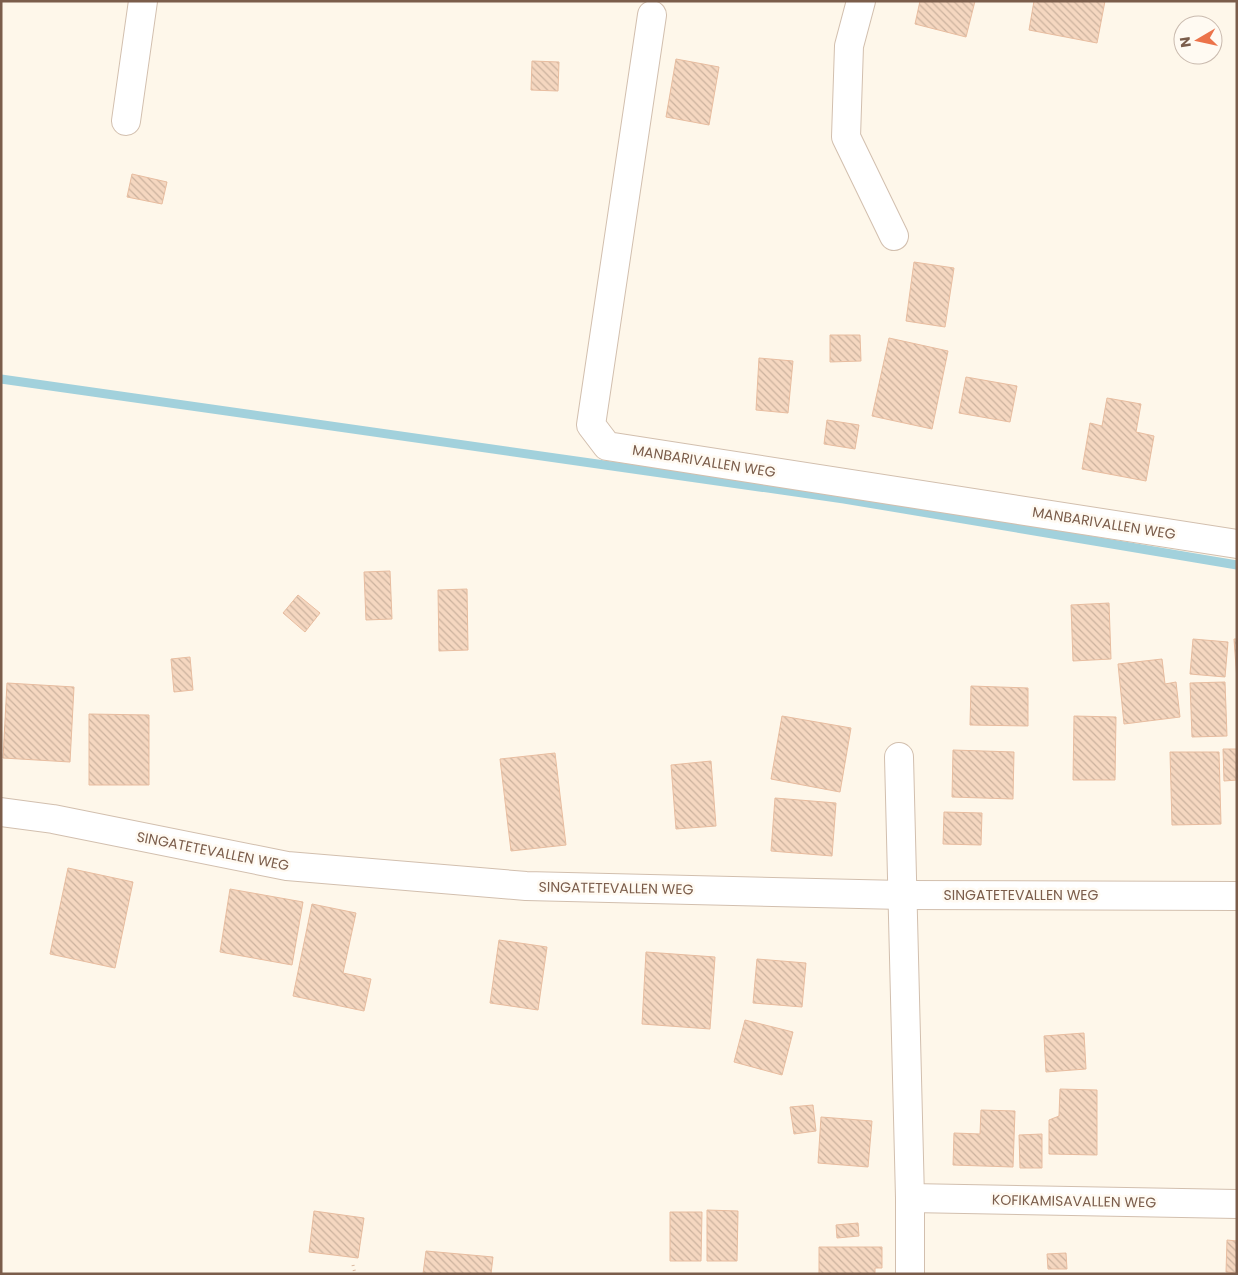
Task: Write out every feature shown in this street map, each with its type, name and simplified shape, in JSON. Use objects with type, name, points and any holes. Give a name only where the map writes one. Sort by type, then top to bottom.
[{"type":"street","points":[[126,121],[143,1]]},
{"type":"street","points":[[861,1],[849,46],[846,137],[894,236]]},
{"type":"street","name":"MANBARIVALLEN WEG","points":[[652,15],[592,425],[607,446],[1237,544]]},
{"type":"street","points":[[899,757],[910,1198],[910,1274]]},
{"type":"street","name":"SINGATETEVALLEN WEG","points":[[1,812],[53,818],[287,866],[526,886],[902,895],[1237,896]]},
{"type":"street","name":"KOFIKAMISAVALLEN WEG","points":[[910,1198],[1237,1204]]},
{"type":"path","points":[[353,1265],[354,1274]]},
{"type":"building","points":[[920,1],[975,1],[966,37],[915,24]]},
{"type":"building","points":[[1034,1],[1105,1],[1097,43],[1029,30]]},
{"type":"building","points":[[676,59],[719,67],[709,125],[666,117]]},
{"type":"building","points":[[532,61],[559,62],[558,91],[531,90]]},
{"type":"building","points":[[132,174],[167,182],[162,204],[127,197]]},
{"type":"building","points":[[914,262],[954,268],[945,327],[906,321]]},
{"type":"building","points":[[830,335],[860,335],[861,361],[830,362]]},
{"type":"building","points":[[889,338],[948,351],[932,429],[872,416]]},
{"type":"building","points":[[759,358],[793,361],[788,413],[756,410]]},
{"type":"building","points":[[966,377],[1017,386],[1010,422],[959,413]]},
{"type":"building","points":[[1107,398],[1141,404],[1136,432],[1154,436],[1146,481],[1082,469],[1090,423],[1102,426]]},
{"type":"building","points":[[827,420],[859,425],[855,449],[824,444]]},
{"type":"building","points":[[390,571],[392,619],[366,620],[364,572]]},
{"type":"building","points":[[467,589],[468,650],[439,651],[438,590]]},
{"type":"building","points":[[298,595],[320,613],[305,632],[283,613]]},
{"type":"building","points":[[1109,603],[1111,659],[1073,661],[1071,605]]},
{"type":"building","points":[[1193,639],[1228,642],[1225,677],[1190,674]]},
{"type":"building","points":[[1234,639],[1237,639],[1237,680]]},
{"type":"building","points":[[190,657],[193,690],[174,692],[171,659]]},
{"type":"building","points":[[1162,659],[1165,684],[1176,682],[1180,717],[1124,724],[1118,664]]},
{"type":"building","points":[[1225,682],[1227,736],[1192,737],[1190,683]]},
{"type":"building","points":[[7,683],[74,687],[70,762],[3,758]]},
{"type":"building","points":[[971,686],[1028,688],[1028,726],[970,725]]},
{"type":"building","points":[[89,714],[149,715],[149,785],[89,785]]},
{"type":"building","points":[[782,716],[851,728],[840,792],[771,779]]},
{"type":"building","points":[[1074,716],[1116,717],[1115,780],[1073,780]]},
{"type":"building","points":[[1223,749],[1237,749],[1237,780],[1224,781]]},
{"type":"building","points":[[953,750],[1014,752],[1013,799],[952,797]]},
{"type":"building","points":[[1170,752],[1219,752],[1221,824],[1172,825]]},
{"type":"building","points":[[555,753],[566,845],[511,851],[500,759]]},
{"type":"building","points":[[711,761],[716,826],[676,829],[671,765]]},
{"type":"building","points":[[775,798],[836,803],[832,856],[771,851]]},
{"type":"building","points":[[944,812],[982,813],[981,845],[943,844]]},
{"type":"building","points":[[68,868],[133,882],[115,968],[50,954]]},
{"type":"building","points":[[230,889],[303,902],[292,965],[220,952]]},
{"type":"building","points":[[312,904],[356,913],[343,973],[371,979],[364,1011],[293,996]]},
{"type":"building","points":[[499,940],[547,947],[538,1010],[490,1003]]},
{"type":"building","points":[[646,952],[715,957],[710,1029],[642,1024]]},
{"type":"building","points":[[757,959],[806,963],[802,1007],[753,1003]]},
{"type":"building","points":[[745,1020],[793,1032],[782,1075],[734,1062]]},
{"type":"building","points":[[1084,1033],[1086,1069],[1046,1072],[1044,1036]]},
{"type":"building","points":[[1060,1089],[1097,1090],[1097,1155],[1049,1154],[1049,1120],[1059,1116]]},
{"type":"building","points":[[813,1105],[816,1131],[794,1134],[790,1107]]},
{"type":"building","points":[[981,1110],[1015,1111],[1013,1167],[953,1165],[954,1133],[980,1134]]},
{"type":"building","points":[[821,1117],[872,1121],[868,1167],[818,1163]]},
{"type":"building","points":[[1042,1134],[1042,1168],[1020,1168],[1019,1135]]},
{"type":"building","points":[[707,1210],[738,1211],[737,1261],[707,1261]]},
{"type":"building","points":[[314,1211],[364,1218],[358,1258],[309,1252]]},
{"type":"building","points":[[670,1212],[702,1212],[701,1261],[670,1261]]},
{"type":"building","points":[[858,1223],[859,1236],[837,1238],[836,1225]]},
{"type":"building","points":[[1227,1240],[1237,1241],[1237,1273],[1226,1272]]},
{"type":"building","points":[[819,1247],[882,1247],[882,1268],[875,1268],[875,1274],[819,1274]]},
{"type":"building","points":[[426,1251],[493,1257],[491,1274],[423,1274]]},
{"type":"building","points":[[1066,1253],[1067,1269],[1048,1269],[1047,1254]]},
{"type":"waterway","points":[[1,379],[844,499],[1237,565]]}]
